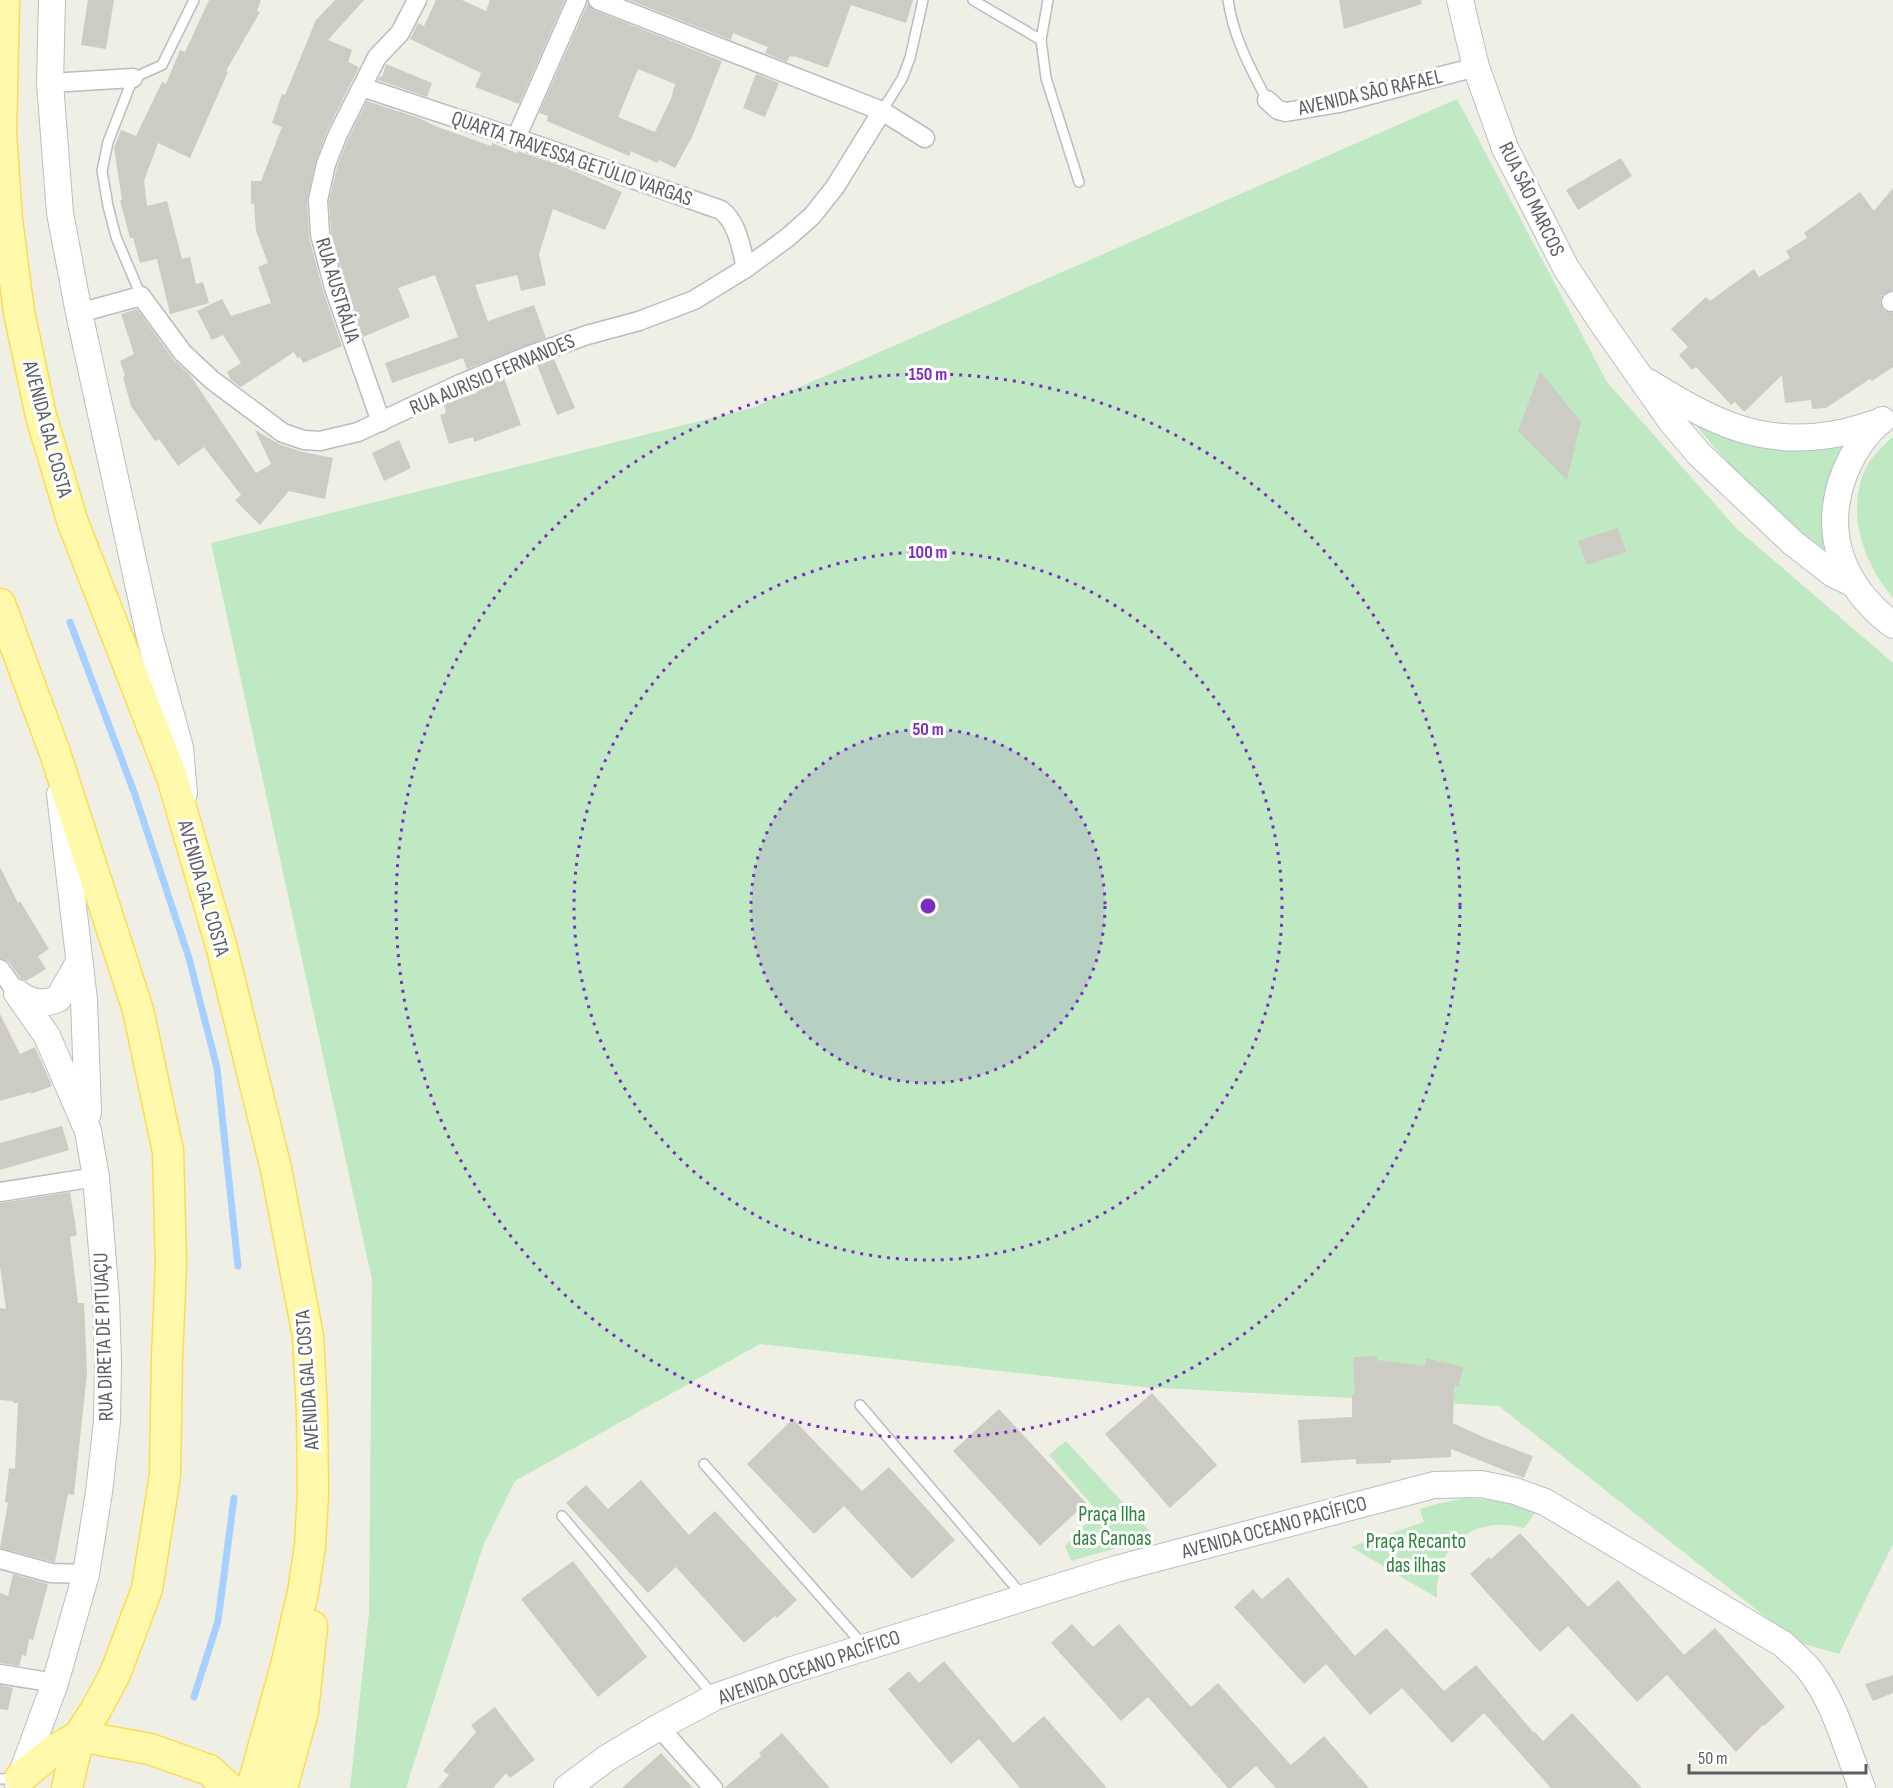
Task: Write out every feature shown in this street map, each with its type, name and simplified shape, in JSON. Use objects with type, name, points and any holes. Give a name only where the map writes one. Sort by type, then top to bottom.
[{"type":"main road","name":"AVENIDA GAL COSTA","points":[[4,0],[1,134],[7,220],[19,312],[41,416],[73,523],[103,605],[172,777],[222,949],[276,1169],[308,1336],[313,1493],[310,1546],[291,1645],[252,1788]]},
{"type":"main road","points":[[0,604],[55,753],[138,1010],[168,1151],[171,1264],[165,1475],[147,1589],[115,1674],[79,1736],[67,1788]]},
{"type":"main road","points":[[282,1788],[303,1711],[316,1585],[310,1546]]},
{"type":"main road","points":[[12,1782],[53,1751],[79,1736],[150,1749],[209,1770],[230,1788]]},
{"type":"street","points":[[52,0],[50,83],[60,213],[79,313],[150,638],[180,748],[187,829]]},
{"type":"street","name":"RUA AUSTRÁLIA","points":[[381,422],[334,288],[320,234],[318,200],[326,164],[338,134],[377,57],[400,33],[417,0]]},
{"type":"street","points":[[516,138],[577,0]]},
{"type":"street","points":[[598,0],[882,111],[924,138]]},
{"type":"street","name":"RUA SÃO MARCOS","points":[[1460,0],[1476,67],[1505,148],[1566,268],[1603,324],[1671,421],[1699,454],[1792,543],[1833,574],[1852,583]]},
{"type":"street","name":"AVENIDA SÃO RAFAEL","points":[[1267,100],[1278,110],[1286,112],[1339,104],[1476,67]]},
{"type":"street","points":[[50,83],[133,78]]},
{"type":"street","name":"QUARTA TRAVESSA GETÚLIO VARGAS","points":[[362,87],[721,210],[734,226],[746,268]]},
{"type":"street","name":"RUA AURISIO FERNANDES","points":[[141,296],[183,353],[212,380],[283,433],[304,440],[320,441],[358,432],[460,384],[525,357],[587,335],[639,321],[694,300],[746,268],[787,238],[812,216],[835,187],[882,111]]},
{"type":"street","points":[[79,313],[141,296]]},
{"type":"street","name":"RUA SÃO MARCOS","points":[[1643,379],[1693,409],[1729,426],[1763,435],[1800,437],[1835,434],[1886,418]]},
{"type":"street","points":[[1886,418],[1853,453],[1838,492],[1834,523],[1840,554],[1852,583],[1873,609],[1893,625]]},
{"type":"street","points":[[55,753],[84,1000],[88,1131]]},
{"type":"street","points":[[17,993],[30,1002],[40,1004],[58,999],[78,964]]},
{"type":"street","name":"RUA DIRETA DE PITUAÇU","points":[[0,969],[47,1036],[88,1131],[96,1177],[106,1299],[108,1362],[107,1421],[86,1574],[55,1683],[12,1782]]},
{"type":"street","points":[[0,1192],[96,1177]]},
{"type":"street","name":"AVENIDA OCEANO PACÍFICO","points":[[567,1788],[607,1758],[715,1697],[864,1647],[1116,1569],[1434,1485],[1481,1484],[1515,1491],[1545,1502],[1783,1644],[1807,1666],[1820,1685],[1862,1788]]},
{"type":"street","points":[[0,1559],[51,1573],[86,1574]]},
{"type":"street","points":[[0,1674],[55,1683]]},
{"type":"street","points":[[659,1727],[713,1788]]},
{"type":"lane","points":[[141,296],[116,237],[102,171],[108,142],[133,78],[162,65],[194,0]]},
{"type":"lane","points":[[882,111],[902,79],[910,58],[923,0]]},
{"type":"lane","points":[[973,0],[1041,40]]},
{"type":"lane","points":[[1048,0],[1041,40],[1046,78],[1079,182]]},
{"type":"lane","points":[[1228,0],[1229,12],[1244,57],[1267,100]]},
{"type":"lane","points":[[860,1405],[1024,1597]]},
{"type":"lane","points":[[704,1464],[864,1647]]},
{"type":"lane","points":[[562,1516],[715,1697]]},
{"type":"green space","points":[[1457,99],[1607,382],[1736,528],[1893,663],[1893,1544],[1839,1654],[1797,1642],[1499,1406],[1143,1387],[760,1344],[515,1481],[483,1546],[406,1788],[350,1788],[369,1613],[372,1280],[211,543],[752,408]]},
{"type":"green space","points":[[1696,425],[1721,434],[1847,443],[1833,561],[1761,497]]},
{"type":"green space","points":[[1893,436],[1893,598],[1883,585],[1867,555],[1861,539],[1857,506],[1859,489],[1866,467]]},
{"type":"green space","name":"Praça Ilha das Canoas","points":[[1066,1441],[1155,1537],[1071,1561],[1065,1546],[1097,1511],[1049,1455]]},
{"type":"green space","name":"Praça Recanto das ilhas","points":[[1466,1498],[1502,1501],[1535,1513],[1524,1528],[1506,1525],[1489,1526],[1474,1530],[1461,1538],[1450,1549],[1443,1563],[1438,1579],[1437,1598],[1351,1547],[1424,1522],[1420,1509]]},
{"type":"building","points":[[88,0],[114,0],[106,49],[81,45]]},
{"type":"building","points":[[209,0],[261,0],[257,11],[260,12],[226,71],[228,72],[190,158],[158,143],[144,181],[147,206],[167,201],[182,259],[190,257],[196,284],[203,282],[209,303],[170,314],[157,259],[140,263],[133,238],[130,238],[120,200],[122,200],[114,148],[121,130],[136,136],[162,82],[166,84],[180,50],[185,52]]},
{"type":"building","points":[[335,0],[364,0],[328,40],[352,50],[348,62],[359,67],[328,129],[316,160],[307,201],[309,237],[323,291],[342,346],[303,363],[294,352],[241,387],[231,380],[227,372],[241,363],[223,335],[212,340],[197,311],[222,299],[231,316],[271,303],[258,267],[268,263],[256,231],[254,204],[251,204],[251,181],[261,181],[282,127],[272,123],[282,94],[285,95],[316,20]]},
{"type":"building","points":[[436,0],[462,0],[486,11],[490,0],[565,0],[519,104],[475,87],[481,73],[410,39],[418,23],[424,26]]},
{"type":"building","points":[[629,0],[913,0],[906,23],[851,5],[828,68],[794,56],[790,56],[787,62],[765,53],[768,47],[733,33],[731,40]]},
{"type":"building","points":[[1339,0],[1421,0],[1422,4],[1344,29]]},
{"type":"building","points":[[588,3],[594,10],[722,61],[693,135],[675,168],[659,160],[657,163],[631,151],[629,156],[547,121],[548,116],[539,113]],"holes":[[[638,69],[675,84],[671,99],[655,132],[618,117]]]},
{"type":"building","points":[[386,64],[432,83],[427,97],[378,80],[380,76],[382,77]]},
{"type":"building","points":[[756,74],[779,83],[765,117],[743,108]]},
{"type":"building","points":[[367,101],[491,146],[492,143],[567,168],[622,192],[605,230],[553,209],[539,254],[546,285],[521,291],[517,275],[475,285],[488,321],[534,305],[546,338],[467,369],[463,358],[392,383],[385,363],[458,337],[435,275],[398,288],[410,317],[363,337],[345,285],[331,232],[329,201],[337,167]]},
{"type":"building","points":[[1621,158],[1632,176],[1578,210],[1566,190]]},
{"type":"building","points":[[1893,188],[1893,290],[1882,295],[1880,302],[1884,311],[1893,313],[1893,367],[1826,408],[1812,409],[1811,400],[1785,403],[1782,375],[1744,412],[1735,402],[1731,405],[1696,367],[1692,370],[1679,355],[1688,347],[1671,329],[1706,297],[1710,301],[1754,269],[1759,277],[1790,258],[1786,251],[1807,238],[1804,233],[1860,192],[1874,211]]},
{"type":"building","points":[[137,309],[174,360],[190,375],[256,473],[271,464],[255,430],[279,444],[333,458],[325,499],[289,491],[260,525],[235,500],[241,495],[204,447],[178,466],[159,439],[155,441],[131,406],[123,377],[125,376],[120,361],[134,354],[121,314]]},
{"type":"building","points":[[554,359],[575,408],[557,415],[537,365]]},
{"type":"building","points":[[1540,371],[1581,422],[1567,480],[1518,431]]},
{"type":"building","points":[[504,378],[521,425],[474,442],[473,437],[449,444],[440,415],[446,413],[444,404],[477,393],[476,390]]},
{"type":"building","points":[[399,440],[411,468],[384,481],[372,453]]},
{"type":"building","points":[[1618,528],[1626,552],[1587,565],[1578,541]]},
{"type":"building","points":[[0,867],[18,903],[20,901],[49,949],[38,956],[46,969],[26,981],[21,979],[9,962],[0,958]]},
{"type":"building","points":[[0,1014],[20,1054],[35,1047],[52,1086],[31,1094],[31,1092],[0,1101]]},
{"type":"building","points":[[62,1126],[69,1150],[0,1170],[0,1143]]},
{"type":"building","points":[[70,1192],[77,1235],[70,1237],[78,1303],[84,1303],[87,1373],[74,1495],[68,1494],[55,1562],[53,1562],[0,1548],[8,1503],[5,1502],[9,1468],[15,1469],[18,1403],[0,1400],[0,1308],[6,1309],[0,1266],[0,1203]]},
{"type":"building","points":[[1377,1356],[1377,1360],[1425,1366],[1426,1358],[1463,1367],[1459,1386],[1454,1385],[1453,1423],[1533,1456],[1524,1478],[1451,1449],[1451,1457],[1391,1460],[1391,1463],[1356,1464],[1356,1459],[1301,1463],[1298,1420],[1352,1417],[1352,1395],[1355,1395],[1353,1357]]},
{"type":"building","points":[[1152,1393],[1217,1465],[1170,1508],[1105,1434]]},
{"type":"building","points":[[999,1409],[1086,1503],[1040,1546],[953,1451]]},
{"type":"building","points":[[793,1419],[862,1491],[889,1467],[955,1540],[912,1579],[844,1506],[814,1534],[747,1464]]},
{"type":"building","points":[[641,1480],[689,1535],[715,1511],[797,1600],[744,1643],[676,1567],[648,1593],[566,1503],[586,1485],[608,1509]]},
{"type":"building","points":[[1520,1533],[1588,1607],[1618,1580],[1684,1655],[1715,1628],[1785,1707],[1736,1752],[1667,1675],[1637,1702],[1568,1626],[1540,1652],[1470,1574]]},
{"type":"building","points":[[573,1561],[647,1657],[598,1697],[521,1599]]},
{"type":"building","points":[[13,1574],[48,1584],[33,1640],[29,1639],[26,1656],[22,1655],[19,1666],[0,1663],[0,1593],[8,1596]]},
{"type":"building","points":[[1288,1577],[1355,1656],[1386,1628],[1444,1691],[1476,1665],[1543,1741],[1572,1713],[1642,1788],[1551,1788],[1484,1713],[1452,1743],[1402,1688],[1370,1715],[1326,1664],[1304,1684],[1234,1607],[1253,1589],[1262,1599]]},
{"type":"building","points":[[1072,1624],[1093,1647],[1119,1624],[1191,1707],[1218,1683],[1291,1765],[1324,1736],[1369,1788],[1276,1788],[1256,1766],[1231,1788],[1228,1788],[1148,1697],[1121,1721],[1051,1643]]},
{"type":"building","points":[[944,1661],[1013,1743],[1044,1716],[1107,1788],[1020,1788],[979,1739],[951,1764],[888,1689],[909,1671],[919,1683]]},
{"type":"building","points":[[1893,1675],[1893,1693],[1873,1701],[1865,1684]]},
{"type":"building","points":[[0,1685],[13,1688],[8,1710],[0,1709]]},
{"type":"building","points":[[495,1707],[535,1760],[510,1778],[506,1773],[493,1788],[438,1788],[449,1775],[443,1771],[476,1732],[471,1725]]},
{"type":"building","points":[[782,1733],[830,1788],[724,1788],[761,1756],[759,1753]]},
{"type":"building","points":[[661,1753],[693,1788],[622,1788]]},
{"type":"waterway","points":[[70,622],[134,792],[189,958],[217,1068],[238,1266]]},
{"type":"waterway","points":[[194,1697],[218,1621],[234,1498]]}]
